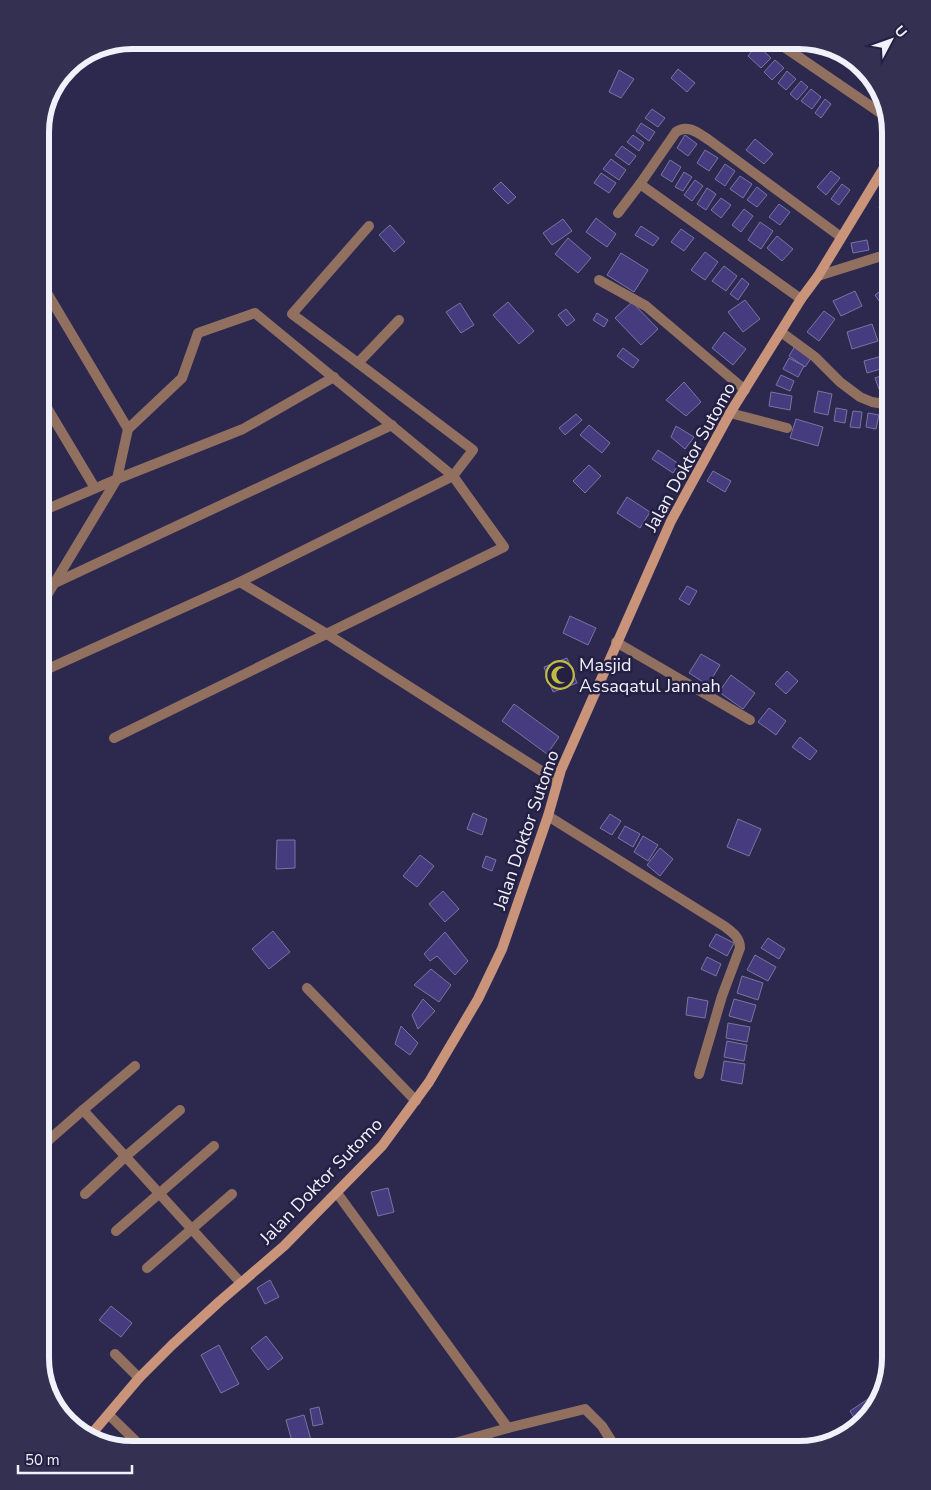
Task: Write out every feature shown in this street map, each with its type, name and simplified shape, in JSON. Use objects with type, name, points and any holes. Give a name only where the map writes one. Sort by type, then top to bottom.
[{"type":"street","points":[[787,49],[880,113]]},
{"type":"street","points":[[618,213],[676,132],[682,128],[687,128],[709,140],[841,237]]},
{"type":"street","name":"Jalan Doktor Sutomo","points":[[93,1432],[140,1378],[172,1345],[284,1246],[337,1193],[382,1146],[430,1082],[478,999],[502,949],[548,816],[557,781],[616,642],[671,521],[730,412],[801,299],[818,276],[882,171]]},
{"type":"street","points":[[640,184],[801,299]]},
{"type":"street","points":[[49,668],[240,582],[453,476],[473,450],[292,314],[369,226]]},
{"type":"street","points":[[818,276],[882,257]]},
{"type":"street","points":[[599,280],[646,306],[744,390]]},
{"type":"street","points":[[49,296],[128,429]]},
{"type":"street","points":[[49,592],[117,479],[128,429],[182,378],[198,334],[255,313],[453,476],[504,547],[114,738]]},
{"type":"street","points":[[358,363],[399,320]]},
{"type":"street","points":[[781,332],[815,357],[840,382],[860,397],[882,404]]},
{"type":"street","points":[[49,508],[243,429],[334,377]]},
{"type":"street","points":[[49,411],[95,488]]},
{"type":"street","points":[[730,412],[787,428]]},
{"type":"street","points":[[49,586],[392,425]]},
{"type":"street","points":[[240,582],[327,634],[557,781]]},
{"type":"street","points":[[616,642],[750,720]]},
{"type":"street","points":[[548,816],[724,926],[740,942],[740,948],[722,996],[699,1074]]},
{"type":"street","points":[[307,988],[416,1101]]},
{"type":"street","points":[[49,1140],[135,1066]]},
{"type":"street","points":[[83,1110],[241,1283]]},
{"type":"street","points":[[85,1194],[180,1110]]},
{"type":"street","points":[[116,1231],[214,1146]]},
{"type":"street","points":[[337,1193],[508,1428]]},
{"type":"street","points":[[147,1268],[232,1194]]},
{"type":"street","points":[[115,1354],[140,1378]]},
{"type":"street","points":[[464,1441],[585,1409],[602,1426],[611,1441]]},
{"type":"street","points":[[109,1414],[136,1441]]},
{"type":"street","points":[[487,1435],[489,1441]]},
{"type":"building","points":[[754,49],[761,49],[771,58],[761,68],[748,56]]},
{"type":"building","points":[[775,60],[784,68],[772,80],[764,72]]},
{"type":"building","points":[[678,69],[695,83],[687,92],[671,78]]},
{"type":"building","points":[[619,70],[634,79],[621,98],[609,92]]},
{"type":"building","points":[[787,71],[796,79],[786,90],[778,83]]},
{"type":"building","points":[[801,81],[808,87],[797,100],[790,94]]},
{"type":"building","points":[[811,89],[821,97],[812,109],[801,101]]},
{"type":"building","points":[[825,99],[831,104],[821,118],[815,113]]},
{"type":"building","points":[[652,109],[665,118],[658,127],[645,118]]},
{"type":"building","points":[[641,123],[655,132],[649,141],[636,131]]},
{"type":"building","points":[[633,135],[644,143],[639,151],[627,142]]},
{"type":"building","points":[[685,135],[697,144],[688,156],[677,148]]},
{"type":"building","points":[[755,139],[773,154],[764,164],[746,150]]},
{"type":"building","points":[[622,146],[636,156],[629,165],[615,155]]},
{"type":"building","points":[[705,150],[718,158],[709,171],[697,163]]},
{"type":"building","points":[[611,159],[626,170],[619,180],[603,169]]},
{"type":"building","points":[[670,160],[681,167],[672,182],[661,175]]},
{"type":"building","points":[[725,164],[735,171],[725,186],[715,179]]},
{"type":"building","points":[[831,171],[840,178],[826,195],[817,187]]},
{"type":"building","points":[[684,172],[692,177],[683,191],[675,187]]},
{"type":"building","points":[[601,173],[616,183],[609,193],[594,183]]},
{"type":"building","points":[[740,176],[752,184],[743,198],[730,189]]},
{"type":"building","points":[[695,180],[703,186],[692,201],[684,195]]},
{"type":"building","points":[[501,182],[516,197],[508,204],[493,189]]},
{"type":"building","points":[[842,184],[850,190],[839,205],[831,199]]},
{"type":"building","points":[[757,187],[767,195],[757,207],[747,200]]},
{"type":"building","points":[[707,188],[716,194],[706,210],[697,204]]},
{"type":"building","points":[[721,198],[731,205],[721,218],[711,210]]},
{"type":"building","points":[[779,204],[790,212],[780,225],[769,217]]},
{"type":"building","points":[[744,209],[753,216],[741,232],[732,225]]},
{"type":"building","points":[[596,218],[616,234],[607,247],[586,232]]},
{"type":"building","points":[[563,219],[572,231],[552,245],[543,233]]},
{"type":"building","points":[[760,222],[773,231],[761,249],[748,240]]},
{"type":"building","points":[[390,225],[405,242],[394,252],[379,235]]},
{"type":"building","points":[[641,226],[659,238],[653,246],[635,235]]},
{"type":"building","points":[[681,229],[694,238],[684,251],[671,242]]},
{"type":"building","points":[[777,236],[793,249],[782,261],[767,248]]},
{"type":"building","points":[[568,238],[591,258],[578,273],[555,254]]},
{"type":"building","points":[[867,240],[869,250],[853,253],[851,243]]},
{"type":"building","points":[[705,252],[718,262],[705,280],[691,270]]},
{"type":"building","points":[[621,253],[648,270],[634,292],[607,275]]},
{"type":"building","points":[[724,266],[737,276],[726,291],[712,281]]},
{"type":"building","points":[[742,278],[749,284],[738,300],[730,294]]},
{"type":"building","points":[[882,290],[882,305],[875,295]]},
{"type":"building","points":[[855,291],[862,306],[841,316],[833,301]]},
{"type":"building","points":[[745,300],[760,319],[743,332],[728,312]]},
{"type":"building","points":[[508,302],[534,331],[519,344],[493,315]]},
{"type":"building","points":[[632,302],[658,329],[641,345],[615,318]]},
{"type":"building","points":[[460,303],[474,325],[461,333],[446,312]]},
{"type":"building","points":[[566,309],[575,320],[567,326],[558,315]]},
{"type":"building","points":[[824,311],[835,319],[819,341],[807,332]]},
{"type":"building","points":[[597,313],[608,320],[604,327],[593,320]]},
{"type":"building","points":[[872,324],[878,341],[852,349],[847,332]]},
{"type":"building","points":[[724,332],[746,349],[733,365],[712,348]]},
{"type":"building","points":[[795,346],[812,357],[805,367],[789,356]]},
{"type":"building","points":[[623,348],[639,360],[633,368],[617,356]]},
{"type":"building","points":[[882,356],[882,369],[867,373],[864,361]]},
{"type":"building","points":[[789,358],[804,366],[798,377],[783,369]]},
{"type":"building","points":[[781,375],[794,381],[790,391],[776,385]]},
{"type":"building","points":[[882,375],[882,388],[879,389],[875,378]]},
{"type":"building","points":[[684,382],[701,402],[686,416],[666,400]]},
{"type":"building","points":[[818,391],[832,394],[828,415],[814,412]]},
{"type":"building","points":[[771,392],[792,396],[790,410],[769,406]]},
{"type":"building","points":[[836,408],[847,410],[845,423],[834,421]]},
{"type":"building","points":[[853,411],[862,412],[860,428],[850,427]]},
{"type":"building","points":[[868,413],[879,415],[876,429],[866,427]]},
{"type":"building","points":[[576,414],[582,420],[565,435],[559,428]]},
{"type":"building","points":[[796,419],[823,427],[818,446],[790,438]]},
{"type":"building","points":[[589,425],[610,443],[602,453],[580,435]]},
{"type":"building","points":[[676,426],[694,437],[685,449],[671,437]]},
{"type":"building","points":[[658,450],[679,464],[673,473],[652,459]]},
{"type":"building","points":[[589,465],[601,476],[585,493],[573,481]]},
{"type":"building","points":[[713,471],[731,481],[725,492],[707,481]]},
{"type":"building","points":[[627,497],[650,512],[640,528],[617,513]]},
{"type":"building","points":[[687,586],[697,591],[689,605],[679,599]]},
{"type":"building","points":[[570,616],[596,628],[588,645],[563,633]]},
{"type":"building","points":[[701,654],[720,665],[708,685],[689,673]]},
{"type":"building","name":"Masjid Assaqatul Jannah","points":[[567,658],[577,683],[553,692],[544,667]]},
{"type":"building","points":[[787,671],[798,681],[786,694],[775,684]]},
{"type":"building","points":[[731,675],[755,693],[743,709],[719,692]]},
{"type":"building","points":[[514,704],[559,737],[547,754],[502,721]]},
{"type":"building","points":[[769,708],[786,721],[776,735],[758,722]]},
{"type":"building","points":[[800,737],[817,751],[810,760],[792,747]]},
{"type":"building","points":[[473,813],[487,819],[482,835],[467,829]]},
{"type":"building","points":[[610,814],[621,821],[612,835],[600,828]]},
{"type":"building","points":[[738,819],[761,829],[749,856],[727,847]]},
{"type":"building","points":[[625,826],[640,834],[633,847],[618,838]]},
{"type":"building","points":[[643,836],[658,845],[648,861],[634,852]]},
{"type":"building","points":[[277,840],[295,840],[295,868],[276,869]]},
{"type":"building","points":[[660,848],[673,859],[660,876],[647,865]]},
{"type":"building","points":[[420,855],[434,866],[417,887],[403,876]]},
{"type":"building","points":[[486,856],[496,860],[492,871],[482,867]]},
{"type":"building","points":[[443,891],[459,909],[445,922],[429,904]]},
{"type":"building","points":[[273,931],[290,952],[269,969],[252,949]]},
{"type":"building","points":[[445,932],[468,961],[455,975],[437,956],[430,961],[424,954]]},
{"type":"building","points":[[716,934],[734,943],[727,956],[709,946]]},
{"type":"building","points":[[768,938],[785,949],[779,959],[761,948]]},
{"type":"building","points":[[755,955],[776,967],[768,981],[747,970]]},
{"type":"building","points":[[707,957],[721,964],[716,976],[701,969]]},
{"type":"building","points":[[431,969],[451,985],[439,1002],[414,985]]},
{"type":"building","points":[[742,976],[763,983],[758,1000],[737,993]]},
{"type":"building","points":[[688,997],[708,1001],[705,1018],[686,1015]]},
{"type":"building","points":[[423,999],[435,1011],[418,1029],[412,1015]]},
{"type":"building","points":[[734,999],[756,1005],[751,1022],[729,1016]]},
{"type":"building","points":[[728,1023],[750,1027],[747,1042],[726,1038]]},
{"type":"building","points":[[401,1026],[418,1043],[410,1055],[395,1044]]},
{"type":"building","points":[[727,1041],[747,1045],[744,1061],[724,1057]]},
{"type":"building","points":[[724,1061],[745,1064],[742,1084],[721,1080]]},
{"type":"building","points":[[388,1188],[394,1212],[378,1216],[371,1192]]},
{"type":"building","points":[[270,1280],[279,1297],[265,1304],[257,1288]]},
{"type":"building","points":[[111,1306],[132,1323],[121,1337],[99,1320]]},
{"type":"building","points":[[266,1336],[283,1358],[268,1370],[251,1348]]},
{"type":"building","points":[[219,1345],[239,1384],[221,1393],[201,1355]]},
{"type":"building","points":[[868,1399],[870,1401],[855,1420],[850,1411]]},
{"type":"building","points":[[319,1407],[323,1424],[313,1426],[310,1409]]},
{"type":"building","points":[[304,1415],[311,1440],[292,1441],[286,1420]]},
{"type":"place","name":"Masjid Assaqatul Jannah","points":[[560,675]]}]
